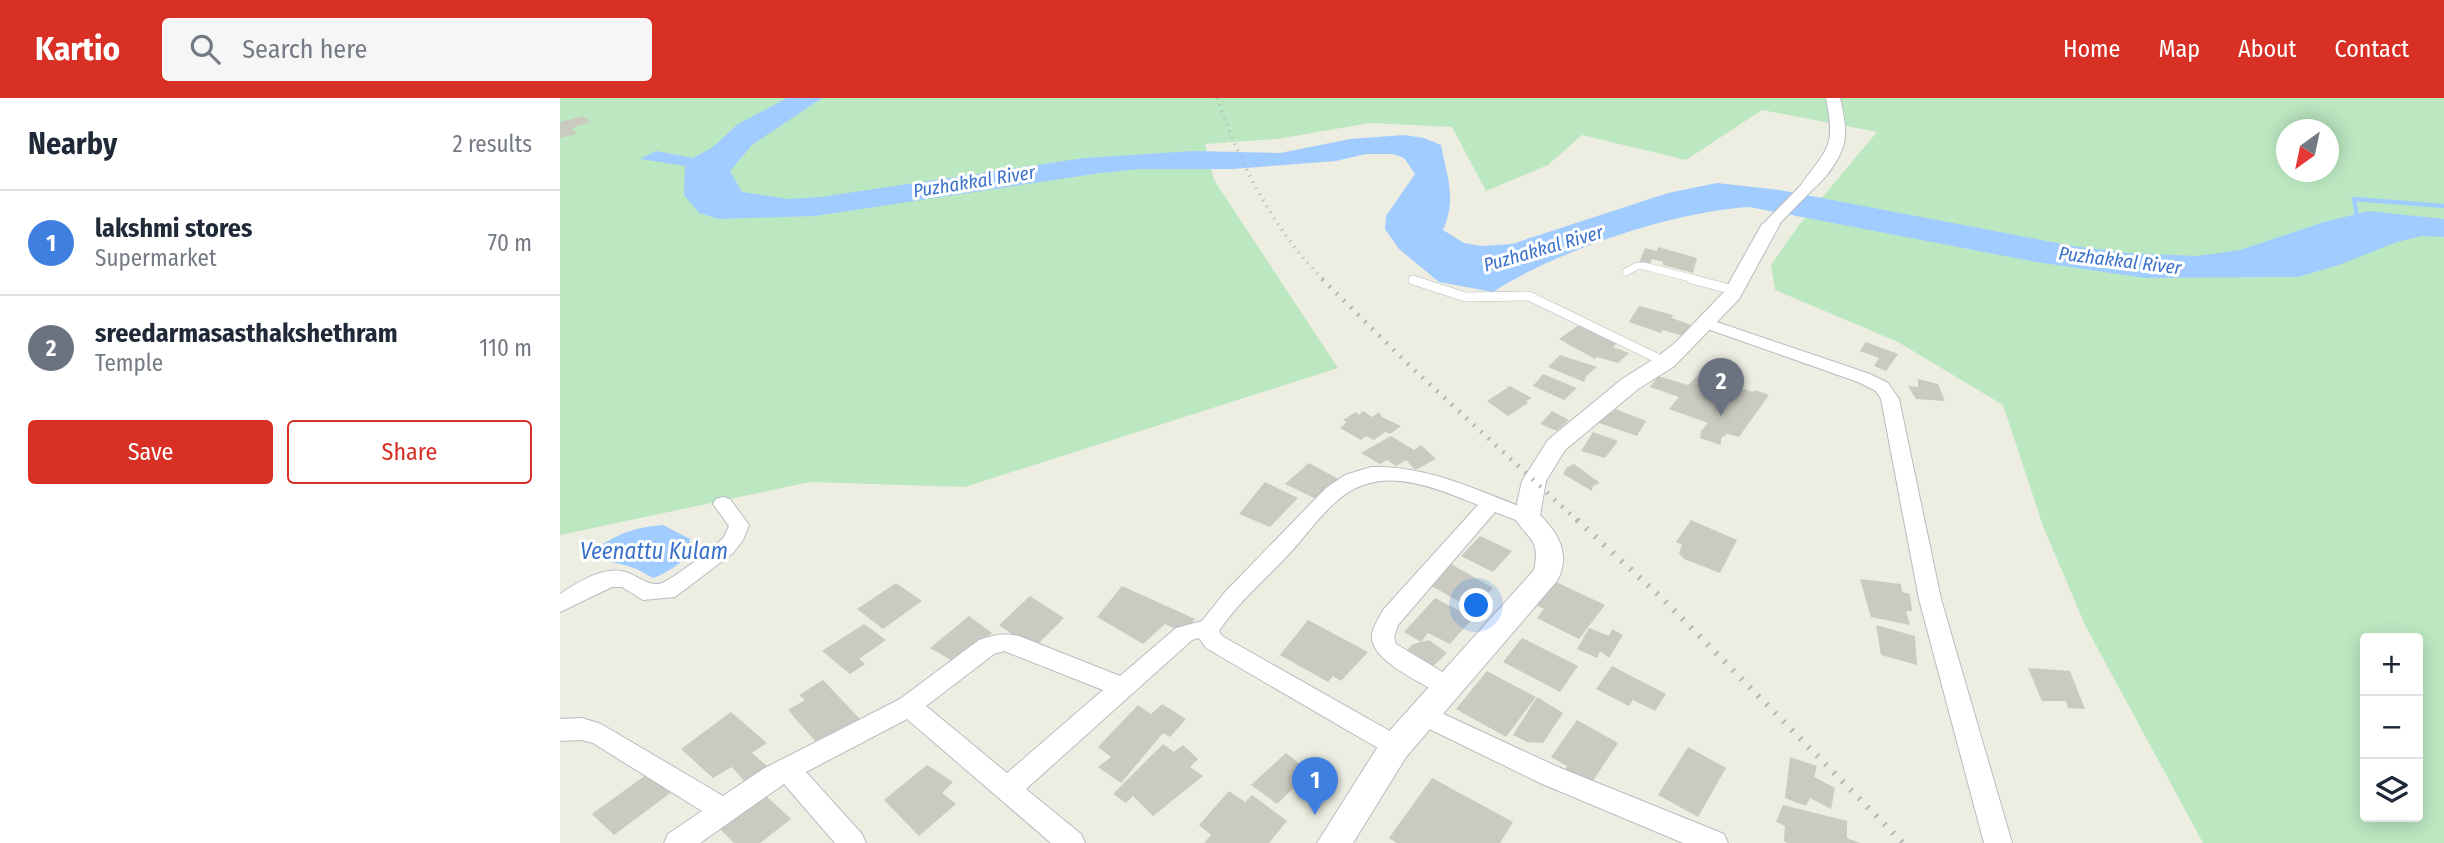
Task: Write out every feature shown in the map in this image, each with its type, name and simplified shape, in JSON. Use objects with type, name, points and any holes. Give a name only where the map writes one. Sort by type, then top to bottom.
[{"type":"street","points":[[1527,516],[1534,481],[1556,445],[1630,384],[1665,362],[1705,323],[1734,290],[1771,224],[1835,155],[1839,145],[1833,98]]},
{"type":"street","points":[[1705,323],[1864,378],[1882,387],[1890,399],[1930,599],[1998,843]]},
{"type":"street","points":[[1207,631],[1315,512],[1343,485],[1360,476],[1391,474],[1443,483],[1527,516],[1548,538],[1552,555],[1548,574],[1395,747],[1334,843]]},
{"type":"street","points":[[560,604],[594,585],[613,579],[629,580],[643,592],[667,591],[733,540],[739,525],[723,504]]},
{"type":"street","points":[[1448,687],[1388,650],[1382,641],[1383,631],[1391,616],[1492,504]]},
{"type":"street","points":[[1007,789],[1184,634],[1198,629],[1207,631],[1214,642],[1395,747]]},
{"type":"street","points":[[678,843],[787,769],[909,706],[987,646],[1003,642],[1019,645],[1123,688]]},
{"type":"street","points":[[909,706],[1071,843]]},
{"type":"street","points":[[1422,714],[1549,775],[1714,843]]},
{"type":"street","points":[[560,730],[582,729],[601,735],[723,810]]},
{"type":"street","points":[[787,769],[852,843]]},
{"type":"lane","points":[[1626,272],[1637,266],[1644,266],[1734,290]]},
{"type":"lane","points":[[1413,280],[1459,297],[1492,297],[1517,293],[1529,296],[1665,362]]},
{"type":"green space","points":[[560,98],[2444,98],[2444,843],[2203,843],[2085,625],[2043,526],[2003,405],[1898,342],[1775,290],[1771,265],[1799,225],[1877,132],[1762,110],[1686,160],[1582,135],[1548,165],[1486,191],[1452,127],[1370,123],[1277,139],[1205,144],[1214,180],[1338,368],[965,487],[810,482],[560,535]]},
{"type":"water","name":"Puzhakkal River","points":[[787,98],[822,98],[752,145],[730,171],[742,192],[789,199],[820,197],[1084,158],[1193,151],[1280,153],[1350,139],[1404,135],[1424,138],[1441,145],[1450,197],[1443,230],[1464,243],[1482,246],[1512,244],[1668,193],[1717,183],[1780,190],[2073,246],[2129,253],[2197,256],[2240,250],[2324,222],[2369,211],[2444,219],[2444,237],[2422,236],[2397,242],[2339,265],[2298,277],[2145,278],[2036,262],[1749,207],[1686,216],[1616,236],[1550,262],[1493,292],[1439,282],[1399,249],[1385,229],[1386,216],[1415,174],[1404,158],[1393,154],[1366,154],[1336,161],[1232,169],[1139,169],[815,216],[719,219],[699,213],[684,195],[685,166],[640,159],[656,151],[693,158],[713,147],[738,124]]},
{"type":"water","name":"Veenattu Kulam","points":[[663,525],[690,539],[690,553],[673,568],[653,578],[634,568],[611,562],[601,553],[599,547],[614,538],[645,527]]},
{"type":"building","points":[[583,116],[591,122],[572,128],[577,134],[560,138],[560,122]]},
{"type":"building","points":[[1658,247],[1697,258],[1693,273],[1663,265],[1663,262],[1652,259],[1649,266],[1639,263],[1645,248],[1657,251]]},
{"type":"building","points":[[1639,306],[1673,315],[1672,318],[1691,325],[1683,336],[1663,330],[1661,333],[1629,322]]},
{"type":"building","points":[[1579,325],[1617,343],[1613,347],[1629,353],[1618,363],[1597,357],[1595,359],[1559,339]]},
{"type":"building","points":[[1866,342],[1898,354],[1886,371],[1874,366],[1879,358],[1860,351]]},
{"type":"building","points":[[1560,355],[1597,367],[1587,375],[1584,382],[1548,367]]},
{"type":"building","points":[[1543,374],[1577,388],[1564,400],[1533,386]]},
{"type":"building","points":[[1698,375],[1769,395],[1739,437],[1727,434],[1721,438],[1721,445],[1700,438],[1701,431],[1708,423],[1669,409],[1679,397],[1650,387],[1658,376],[1688,385]]},
{"type":"building","points":[[1918,379],[1938,384],[1945,401],[1916,399],[1908,386],[1918,387]]},
{"type":"building","points":[[1510,386],[1532,398],[1508,416],[1487,401]]},
{"type":"building","points":[[1616,409],[1646,421],[1637,436],[1596,422],[1606,411],[1612,413]]},
{"type":"building","points":[[1363,411],[1372,417],[1379,412],[1382,417],[1401,426],[1374,440],[1366,436],[1361,440],[1340,428],[1347,422],[1343,420]]},
{"type":"building","points":[[1552,411],[1569,420],[1557,431],[1540,424]]},
{"type":"building","points":[[1593,432],[1618,441],[1605,458],[1581,451]]},
{"type":"building","points":[[1391,436],[1414,450],[1421,445],[1436,459],[1415,470],[1406,460],[1396,466],[1387,460],[1380,464],[1361,453]]},
{"type":"building","points":[[1309,463],[1342,481],[1320,501],[1285,484]]},
{"type":"building","points":[[1574,464],[1600,483],[1593,486],[1592,491],[1563,474],[1566,468]]},
{"type":"building","points":[[1265,482],[1298,498],[1270,527],[1239,514]]},
{"type":"building","points":[[1691,520],[1737,540],[1720,573],[1684,559],[1679,553],[1682,545],[1676,542]]},
{"type":"building","points":[[1480,536],[1512,551],[1493,572],[1461,556]]},
{"type":"building","points":[[1451,564],[1493,588],[1472,609],[1430,585]]},
{"type":"building","points":[[1550,579],[1605,605],[1579,639],[1537,618],[1544,609],[1530,602]]},
{"type":"building","points":[[1860,579],[1901,584],[1902,592],[1910,594],[1912,611],[1906,611],[1910,625],[1871,617]]},
{"type":"building","points":[[896,583],[922,601],[883,629],[857,609]]},
{"type":"building","points":[[1122,586],[1195,619],[1184,633],[1165,624],[1143,644],[1097,617]]},
{"type":"building","points":[[1030,596],[1064,618],[1033,649],[999,625]]},
{"type":"building","points":[[1435,598],[1473,618],[1450,644],[1428,633],[1421,642],[1404,632]]},
{"type":"building","points":[[969,616],[992,633],[956,663],[930,648]]},
{"type":"building","points":[[1308,620],[1368,652],[1341,681],[1333,676],[1328,682],[1280,655]]},
{"type":"building","points":[[864,624],[886,640],[859,659],[865,664],[850,674],[822,651]]},
{"type":"building","points":[[1876,625],[1915,636],[1917,665],[1881,655]]},
{"type":"building","points":[[1589,628],[1609,636],[1612,629],[1623,635],[1609,658],[1600,651],[1597,658],[1577,649]]},
{"type":"building","points":[[1522,638],[1578,666],[1560,692],[1503,662]]},
{"type":"building","points":[[1429,640],[1447,653],[1430,669],[1404,653],[1413,644]]},
{"type":"building","points":[[1612,666],[1666,694],[1655,711],[1633,700],[1629,706],[1596,689]]},
{"type":"building","points":[[2028,668],[2070,671],[2085,709],[2068,708],[2066,701],[2042,701]]},
{"type":"building","points":[[1487,671],[1536,697],[1506,737],[1456,709]]},
{"type":"building","points":[[823,680],[860,719],[815,741],[788,710],[805,700],[799,695]]},
{"type":"building","points":[[1537,697],[1563,713],[1543,743],[1527,742],[1513,735]]},
{"type":"building","points":[[1162,704],[1186,719],[1170,737],[1163,733],[1121,783],[1098,767],[1111,757],[1098,747],[1138,705],[1151,714]]},
{"type":"building","points":[[731,712],[767,743],[752,753],[767,766],[745,782],[732,767],[713,778],[681,749]]},
{"type":"building","points":[[1577,720],[1618,743],[1589,787],[1563,773],[1567,766],[1551,757]]},
{"type":"building","points":[[1163,744],[1174,752],[1183,745],[1198,759],[1190,767],[1203,776],[1153,816],[1133,796],[1126,803],[1113,794]]},
{"type":"building","points":[[1688,747],[1726,768],[1698,817],[1658,795]]},
{"type":"building","points":[[1286,753],[1310,772],[1277,804],[1251,785]]},
{"type":"building","points":[[1790,757],[1817,766],[1814,777],[1835,788],[1831,809],[1810,798],[1806,806],[1785,798]]},
{"type":"building","points":[[927,765],[953,782],[942,793],[956,804],[919,836],[884,800]]},
{"type":"building","points":[[650,772],[673,791],[614,835],[592,814]]},
{"type":"building","points":[[1432,778],[1513,822],[1500,843],[1397,843],[1389,838]]},
{"type":"building","points":[[1229,791],[1245,802],[1252,795],[1287,821],[1269,843],[1204,843],[1211,835],[1199,825]]},
{"type":"building","points":[[765,795],[791,819],[760,843],[734,843],[720,829]]},
{"type":"building","points":[[1783,805],[1847,821],[1847,838],[1860,843],[1787,843],[1784,841],[1785,826],[1776,822]]},
{"type":"waterway","points":[[2358,222],[2354,199],[2444,206]]},
{"type":"railway","points":[[1217,98],[1236,147],[1274,219],[1324,280]]},
{"type":"railway","points":[[1322,279],[1412,368],[1579,522]]},
{"type":"railway","points":[[1577,520],[1663,599],[1903,843]]},
{"type":"place","name":"sreedarmasasthakshethram","points":[[1721,416]]},
{"type":"place","name":"lakshmi stores","points":[[1315,815]]}]
